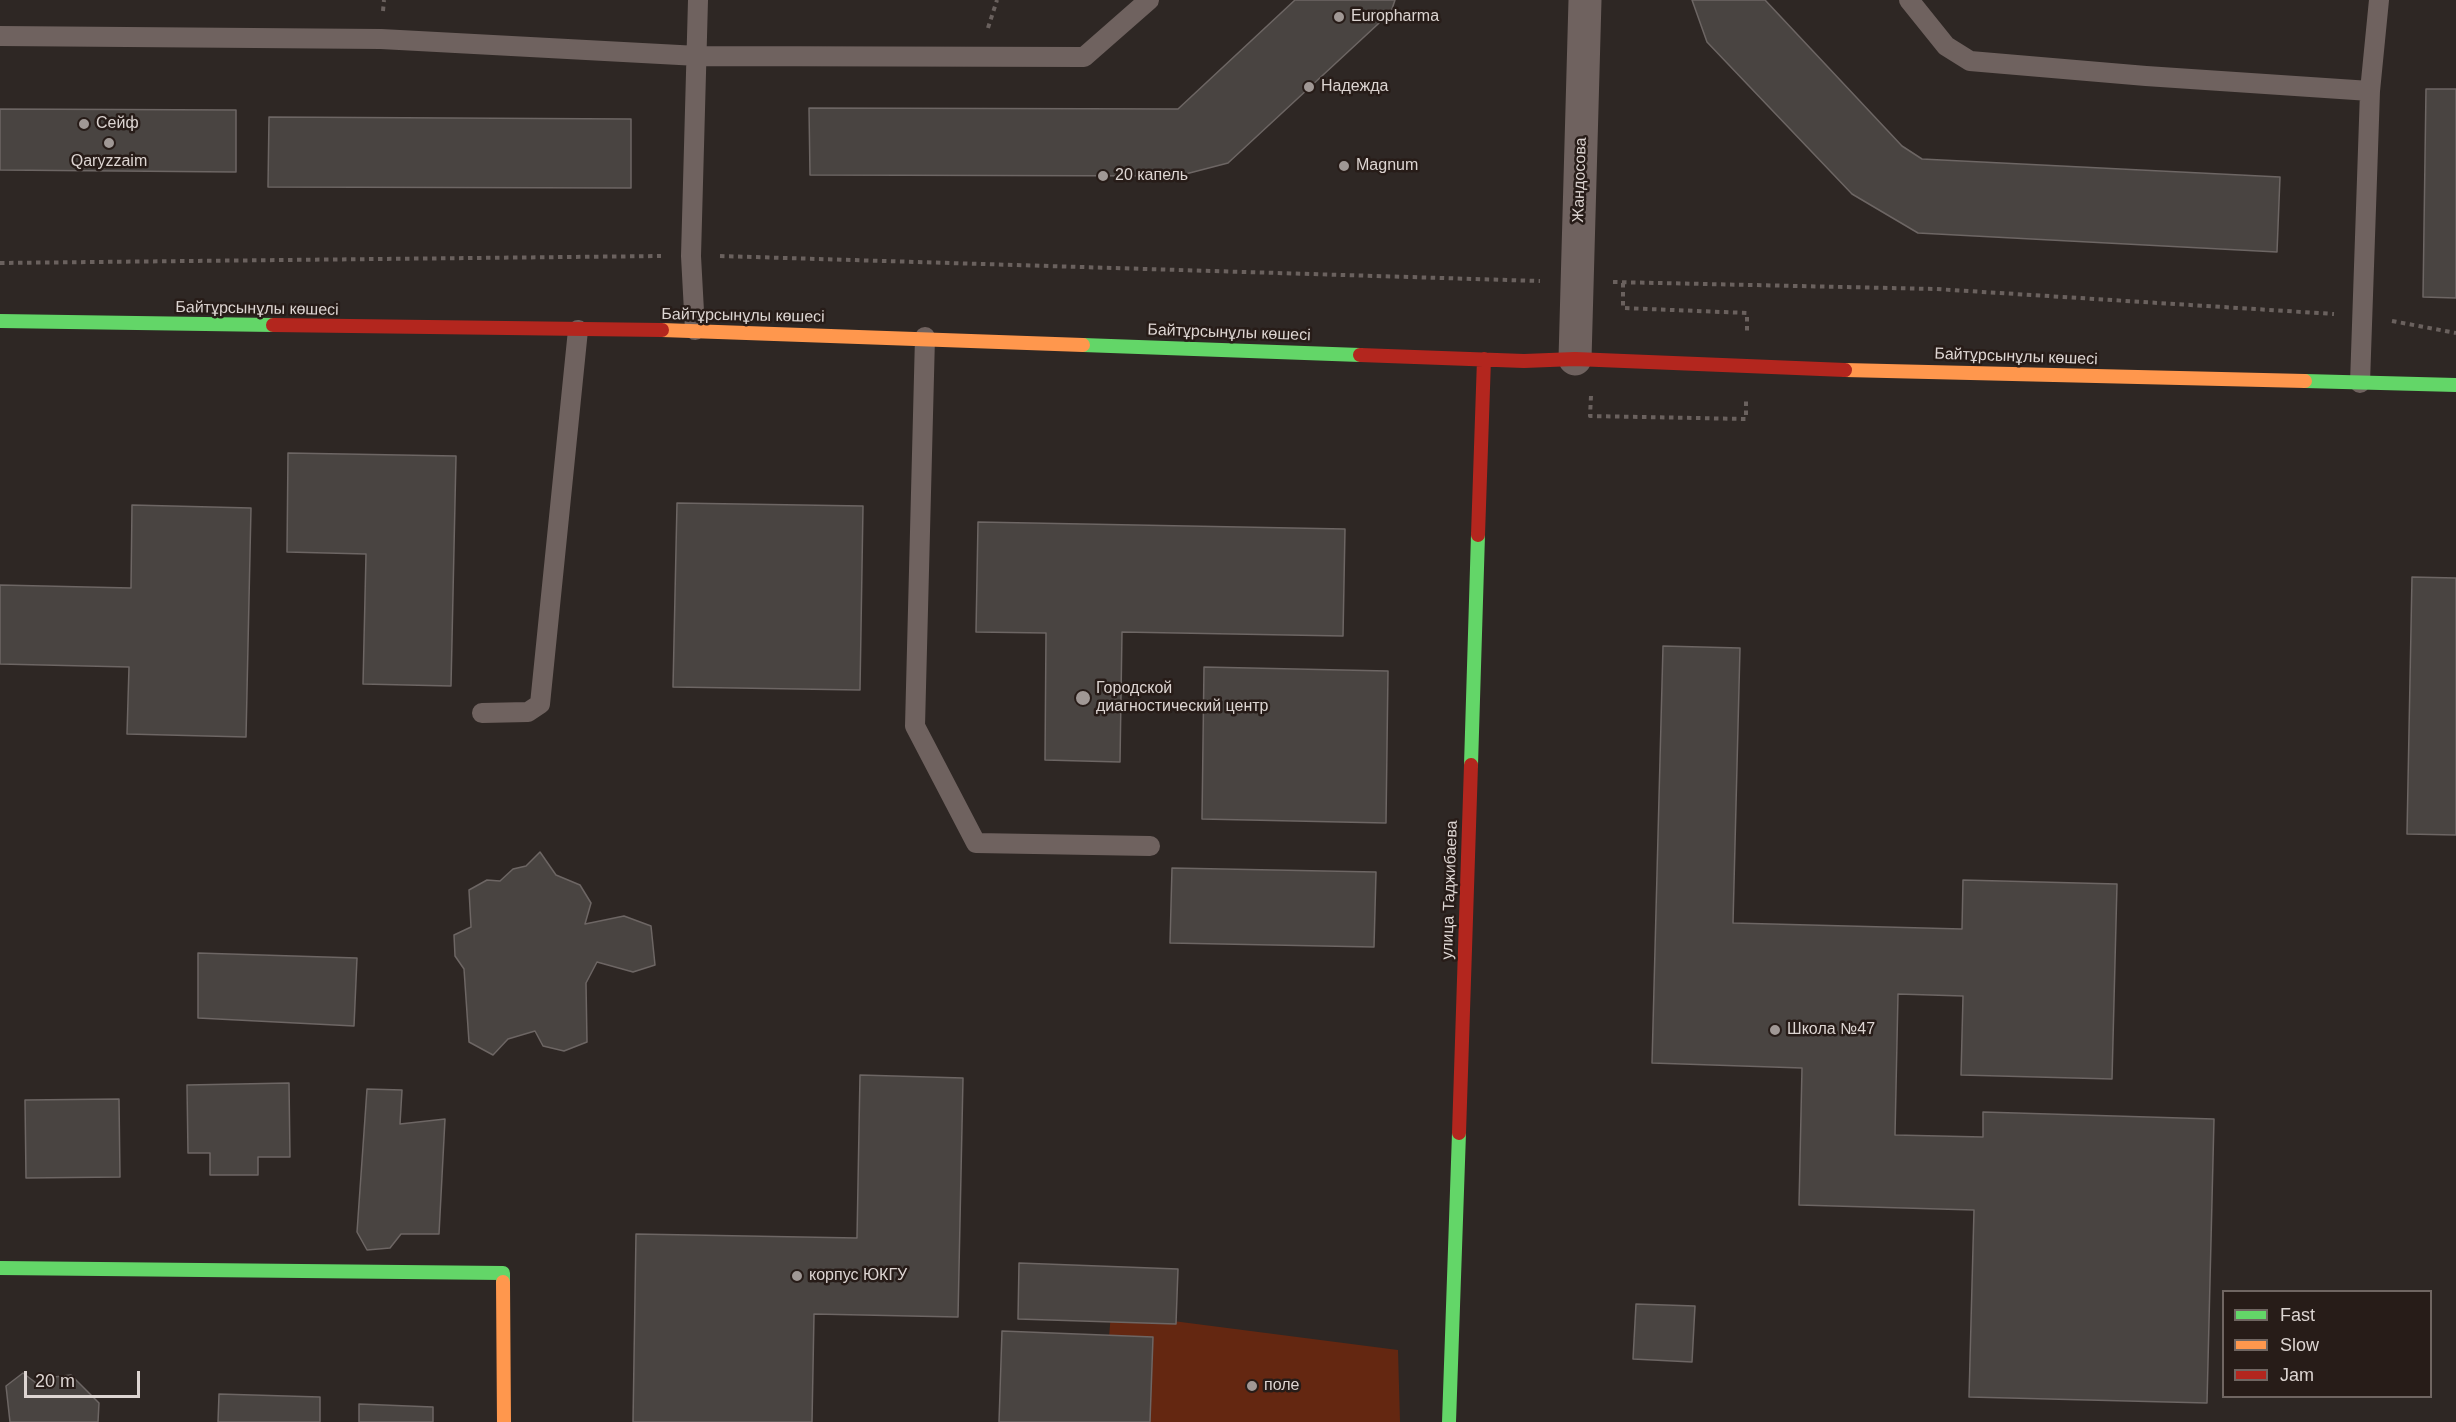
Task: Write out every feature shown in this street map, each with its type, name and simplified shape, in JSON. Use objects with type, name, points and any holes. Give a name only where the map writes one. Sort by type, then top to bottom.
[{"type":"main road","name":"Байтұрсынұлы көшесі","points":[[0,321],[695,330],[1524,361],[1575,359],[1844,369],[2456,385]]},
{"type":"main road","name":"улица Таджибаева","points":[[1449,1422],[1484,359]]},
{"type":"main road","points":[[0,1268],[503,1273],[504,1422]]},
{"type":"street","name":"Жандосова","points":[[1575,359],[1585,0]]},
{"type":"lane","points":[[695,330],[691,256],[698,0]]},
{"type":"lane","points":[[0,36],[381,39],[698,56],[1084,57],[1149,0]]},
{"type":"lane","points":[[1909,0],[1946,46],[1970,61],[2370,91]]},
{"type":"lane","points":[[2360,383],[2370,91],[2379,0]]},
{"type":"lane","points":[[482,713],[528,712],[540,704],[578,330]]},
{"type":"lane","points":[[925,338],[915,726],[976,843],[1150,846]]},
{"type":"path","points":[[0,263],[691,256],[1577,282],[1936,289],[2363,316],[2456,333]]},
{"type":"path","points":[[1623,283],[1623,308],[1747,313]]},
{"type":"path","points":[[1590,416],[1746,419]]},
{"type":"shaded area","name":"поле","points":[[1111,1313],[1398,1350],[1400,1422],[1102,1422]]},
{"type":"building","points":[[1295,0],[1395,0],[1391,12],[1228,163],[1178,176],[810,175],[809,108],[1178,109]]},
{"type":"building","points":[[1692,0],[1765,0],[1902,146],[1922,159],[2280,177],[2277,252],[1918,233],[1852,194],[1707,42]]},
{"type":"building","points":[[2426,89],[2456,89],[2456,298],[2423,297]]},
{"type":"building","points":[[0,109],[236,110],[236,172],[0,170]]},
{"type":"building","points":[[269,117],[631,119],[631,188],[268,187]]},
{"type":"building","points":[[288,453],[456,456],[451,686],[363,684],[366,554],[287,552]]},
{"type":"building","points":[[677,503],[863,506],[860,690],[673,687]]},
{"type":"building","points":[[132,505],[251,508],[246,737],[127,734],[129,667],[0,664],[0,585],[131,588]]},
{"type":"building","name":"Городской диагностический центр","points":[[978,522],[1345,529],[1343,636],[1122,632],[1120,762],[1045,760],[1046,633],[976,632]]},
{"type":"building","points":[[2412,577],[2456,578],[2456,835],[2407,834]]},
{"type":"building","name":"Школа №47","points":[[1663,646],[1740,648],[1733,923],[1962,929],[1963,880],[2117,884],[2112,1079],[1961,1075],[1963,996],[1898,994],[1895,1135],[1983,1137],[1983,1112],[2214,1119],[2207,1403],[1969,1397],[1974,1210],[1799,1205],[1802,1068],[1652,1063]]},
{"type":"building","points":[[1204,667],[1388,671],[1386,823],[1202,819]]},
{"type":"building","points":[[540,852],[556,875],[580,885],[591,903],[585,924],[624,916],[651,926],[655,965],[633,972],[597,962],[586,983],[587,1042],[564,1051],[543,1046],[535,1031],[508,1039],[493,1055],[469,1042],[464,969],[455,956],[454,935],[471,927],[469,890],[487,880],[500,881],[513,869],[526,866]]},
{"type":"building","points":[[1172,868],[1376,872],[1374,947],[1170,943]]},
{"type":"building","points":[[198,953],[357,958],[354,1026],[198,1018]]},
{"type":"building","name":"корпус ЮКГУ","points":[[860,1075],[963,1078],[958,1317],[814,1314],[812,1422],[633,1422],[636,1234],[857,1238]]},
{"type":"building","points":[[289,1083],[290,1157],[258,1157],[258,1175],[210,1175],[210,1153],[188,1153],[187,1085]]},
{"type":"building","points":[[367,1089],[402,1090],[400,1124],[445,1119],[439,1234],[401,1234],[390,1248],[367,1250],[357,1232]]},
{"type":"building","points":[[119,1099],[120,1177],[26,1178],[25,1100]]},
{"type":"building","points":[[1019,1263],[1178,1269],[1176,1324],[1018,1319]]},
{"type":"building","points":[[1636,1304],[1695,1306],[1692,1362],[1633,1359]]},
{"type":"building","points":[[1002,1331],[1153,1337],[1150,1422],[999,1422]]},
{"type":"building","points":[[23,1373],[40,1386],[54,1377],[71,1375],[99,1403],[98,1422],[10,1422],[6,1386]]},
{"type":"building","points":[[219,1394],[320,1397],[320,1422],[218,1422]]},
{"type":"building","points":[[359,1404],[433,1407],[433,1422],[359,1422]]},
{"type":"traffic: fast","points":[[0,321],[273,325]]},
{"type":"traffic: fast","points":[[1083,345],[1360,355]]},
{"type":"traffic: fast","points":[[2305,381],[2456,385]]},
{"type":"traffic: fast","points":[[1471,765],[1478,535]]},
{"type":"traffic: fast","points":[[1449,1422],[1459,1133]]},
{"type":"traffic: fast","points":[[0,1268],[503,1273],[503,1282]]},
{"type":"traffic: slow","points":[[662,330],[1083,345]]},
{"type":"traffic: slow","points":[[1845,370],[2305,381]]},
{"type":"traffic: slow","points":[[503,1282],[504,1422]]},
{"type":"traffic: jam","points":[[273,325],[662,330]]},
{"type":"traffic: jam","points":[[1360,355],[1524,361],[1575,359],[1845,370]]},
{"type":"traffic: jam","points":[[1478,535],[1484,359]]},
{"type":"traffic: jam","points":[[1459,1133],[1471,765]]},
{"type":"place","name":"Europharma","points":[[1339,17]]},
{"type":"place","name":"Надежда","points":[[1309,87]]},
{"type":"place","name":"Сейф","points":[[84,124]]},
{"type":"place","name":"Qaryzzaim","points":[[109,143]]},
{"type":"place","name":"Magnum","points":[[1344,166]]},
{"type":"place","name":"20 капель","points":[[1103,176]]},
{"type":"place","name":"Городской диагностический центр","points":[[1083,698]]},
{"type":"place","name":"Школа №47","points":[[1775,1030]]},
{"type":"place","name":"корпус ЮКГУ","points":[[797,1276]]},
{"type":"place","name":"поле","points":[[1252,1386]]}]
